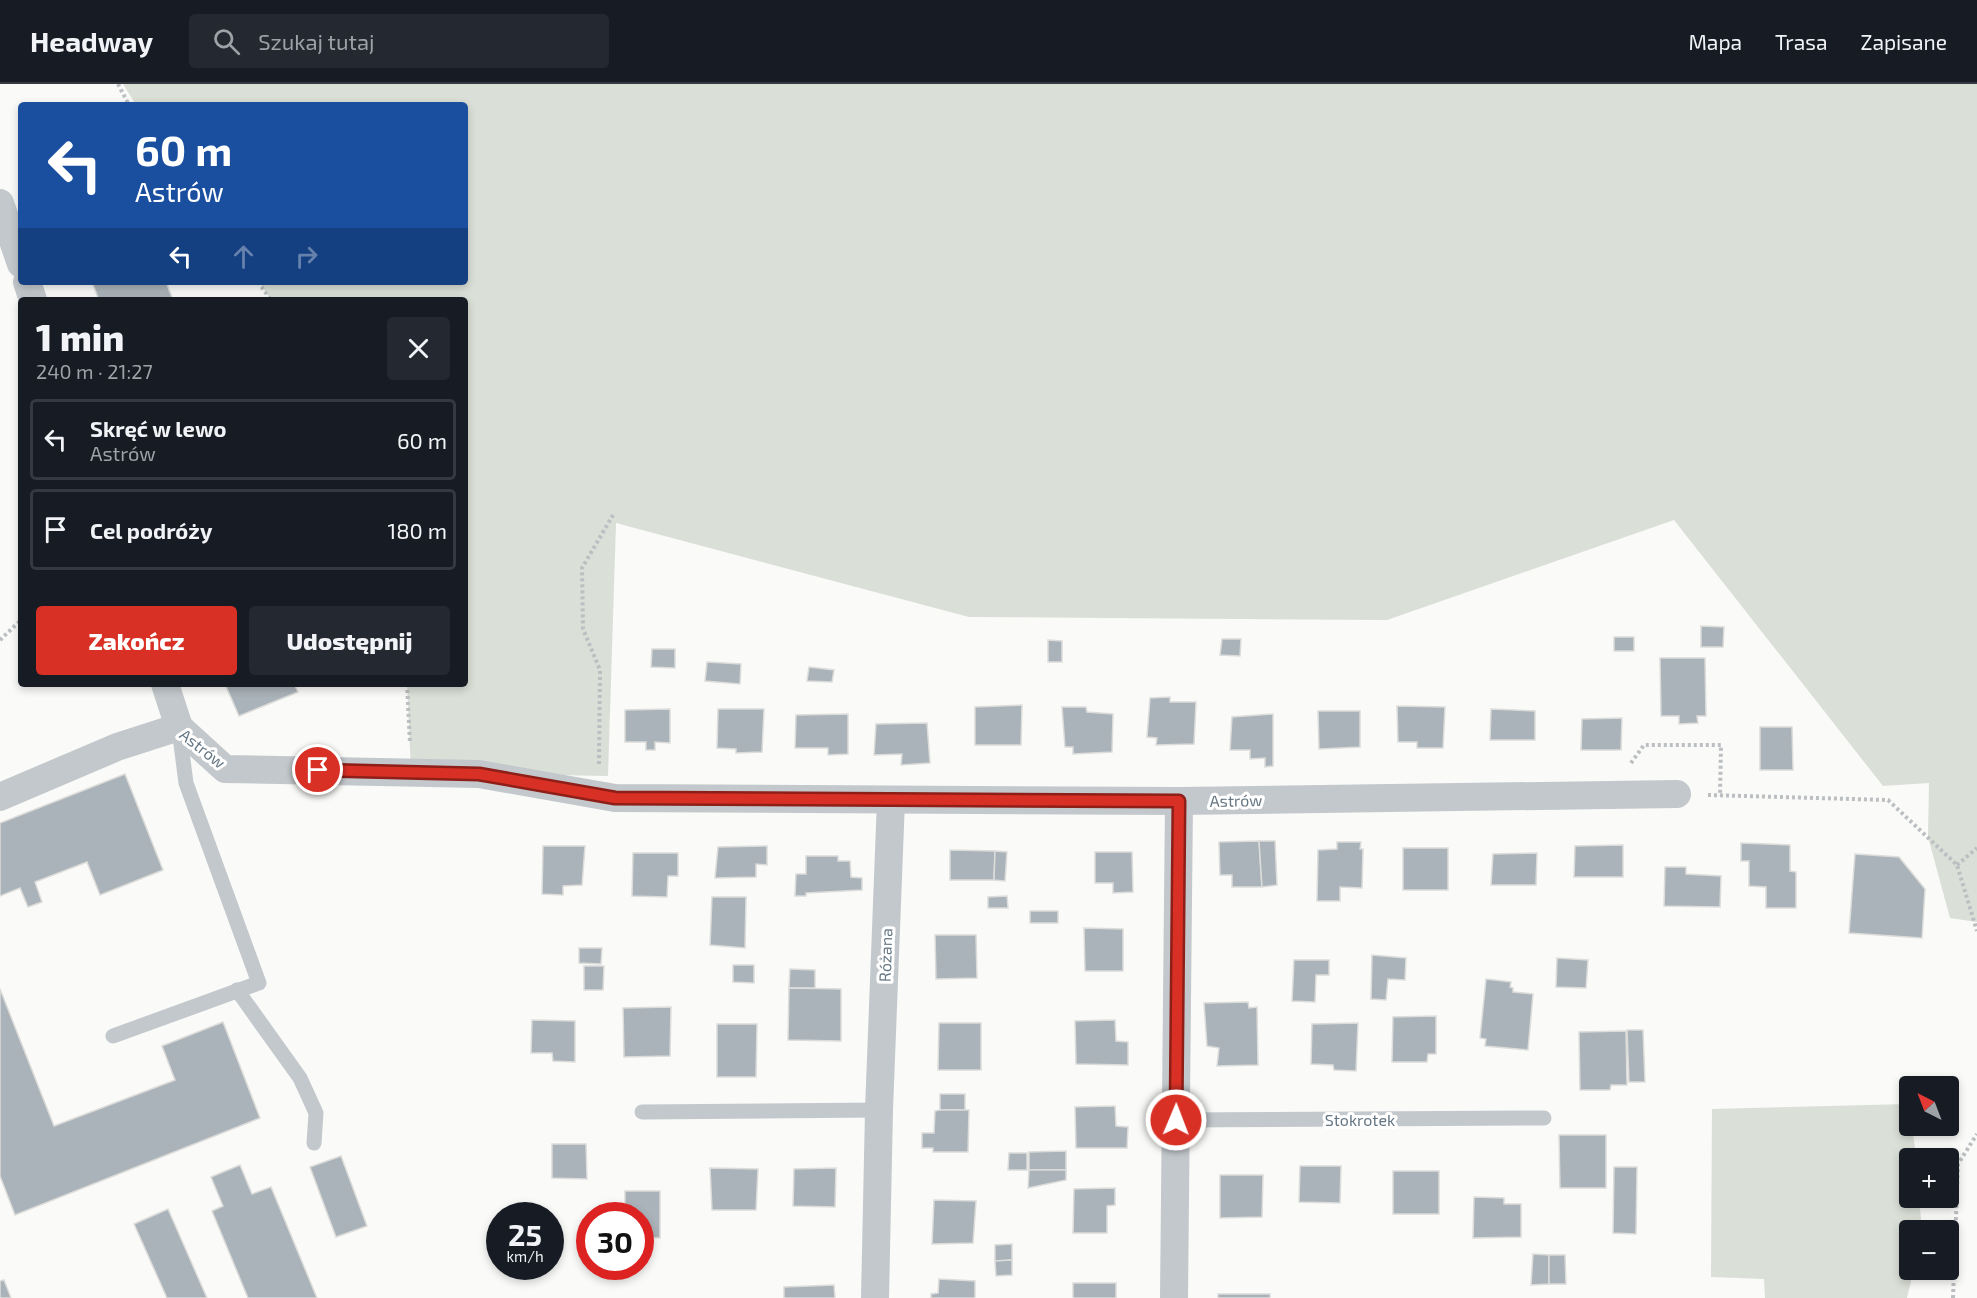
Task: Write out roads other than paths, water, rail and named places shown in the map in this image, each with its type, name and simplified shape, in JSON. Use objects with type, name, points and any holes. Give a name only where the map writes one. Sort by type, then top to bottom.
[{"type":"street","points":[[0,204],[18,255]]},
{"type":"street","points":[[166,687],[179,726]]},
{"type":"street","name":"Astrów","points":[[0,797],[117,747],[179,726],[225,769],[479,774],[615,798],[1179,801],[1677,794]]},
{"type":"street","name":"Różana","points":[[875,1298],[879,1110],[891,800]]},
{"type":"street","points":[[1174,1298],[1179,801]]},
{"type":"lane","points":[[113,1036],[259,983],[186,783],[179,726]]},
{"type":"lane","points":[[237,990],[300,1078],[316,1113],[314,1143]]},
{"type":"lane","points":[[642,1112],[879,1110]]},
{"type":"lane","name":"Stokrotek","points":[[1176,1120],[1544,1118]]}]
